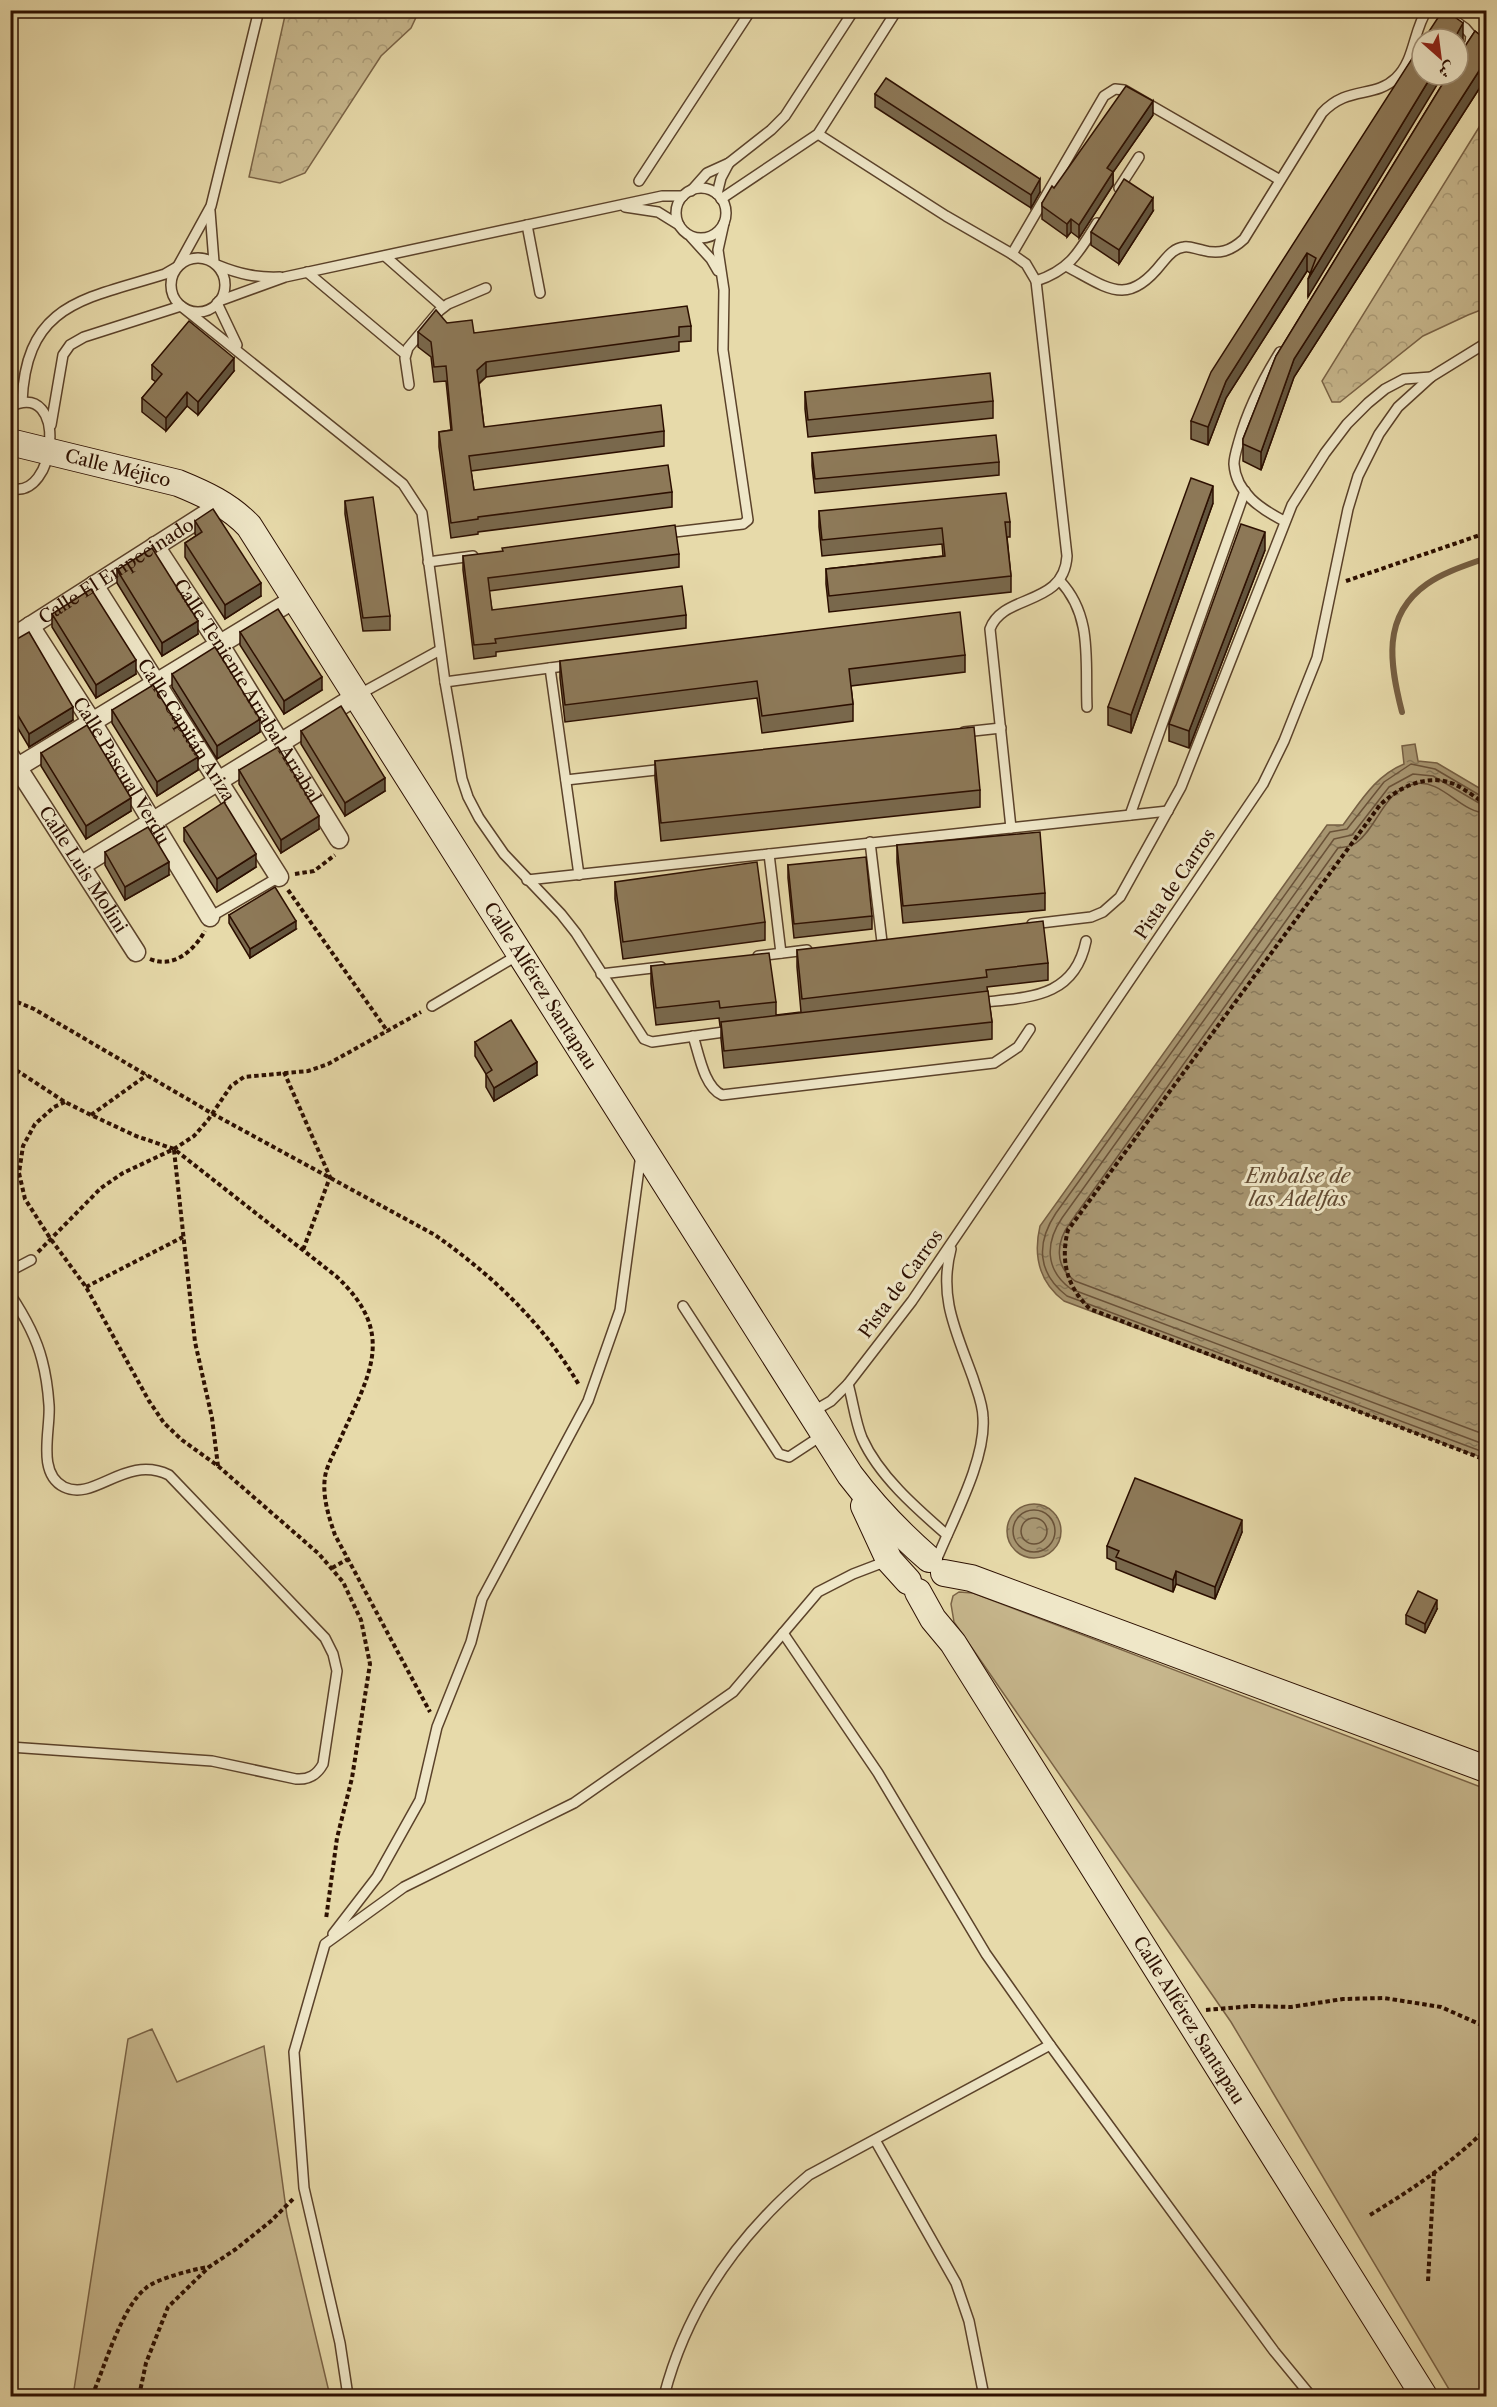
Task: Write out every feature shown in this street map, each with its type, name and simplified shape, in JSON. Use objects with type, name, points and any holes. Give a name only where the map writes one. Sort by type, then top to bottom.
[{"type":"main road","name":"Calle Méjico","points":[[10,442],[178,483],[222,503]]},
{"type":"main road","name":"Calle Alférez Santapau","points":[[222,503],[239,515],[257,535],[850,1476],[873,1506],[900,1534],[929,1576],[933,1619],[953,1643],[1424,2397]]},
{"type":"main road","name":"Calle Alférez Santapau","points":[[850,1476],[889,1560],[929,1576]]},
{"type":"main road","points":[[929,1576],[970,1578],[1486,1769]]},
{"type":"street","name":"Calle El Empecinado","points":[[10,639],[222,503]]},
{"type":"street","name":"Calle Teniente Arrabal Arrabal","points":[[155,546],[220,645],[339,839]]},
{"type":"street","name":"Calle Capitán Ariza","points":[[94,585],[279,877]]},
{"type":"street","points":[[14,762],[92,722],[296,598]]},
{"type":"street","name":"Calle Pascual Verdu","points":[[30,626],[92,722],[210,917]]},
{"type":"street","points":[[82,866],[358,695]]},
{"type":"street","name":"Calle Luis Molini","points":[[14,762],[136,952]]},
{"type":"lane","points":[[242,352],[227,329],[218,302],[225,287],[224,279],[215,264],[210,234],[211,206],[259,10]]},
{"type":"lane","points":[[639,181],[751,10]]},
{"type":"lane","points":[[722,277],[711,259],[681,227],[676,215],[678,204],[707,173],[729,163],[785,116],[854,10]]},
{"type":"lane","points":[[719,196],[818,134],[897,10]]},
{"type":"lane","points":[[1066,266],[1112,290],[1128,290],[1137,288],[1150,278],[1167,256],[1179,248],[1189,247],[1223,252],[1238,245],[1329,105],[1346,95],[1377,89],[1396,78],[1407,62],[1418,28],[1428,10]]},
{"type":"lane","points":[[1440,10],[1464,27]]},
{"type":"lane","points":[[1012,254],[1104,96],[1115,89],[1124,90],[1280,180]]},
{"type":"lane","points":[[818,134],[881,176],[1012,254],[1026,264],[1036,281],[1067,556],[1064,573],[1053,588],[1007,611],[992,622],[990,635],[1011,828]]},
{"type":"lane","points":[[1115,194],[1139,157]]},
{"type":"lane","points":[[651,535],[743,524],[748,520],[723,350],[724,290],[718,250],[726,215],[719,196],[721,178],[729,163]]},
{"type":"lane","points":[[10,488],[18,491],[26,489],[37,482],[43,471],[63,356],[70,345],[84,337],[181,306],[190,311],[200,312],[218,302],[285,277],[307,272],[705,188],[719,196]]},
{"type":"lane","points":[[211,206],[171,283],[175,300],[403,484],[422,513],[444,682],[462,779],[479,818],[504,854],[576,933],[641,1036],[647,1041],[740,1030]]},
{"type":"lane","points":[[616,206],[658,212],[688,234],[702,238],[715,234],[724,223]]},
{"type":"lane","points":[[1036,281],[1049,277],[1074,259],[1103,213]]},
{"type":"lane","points":[[527,225],[540,293]]},
{"type":"lane","points":[[385,256],[444,307]]},
{"type":"lane","points":[[22,402],[23,376],[37,339],[48,322],[62,310],[83,299],[165,274],[195,258],[239,274],[262,278],[285,277]]},
{"type":"lane","points":[[307,272],[405,354],[410,385]]},
{"type":"lane","points":[[405,354],[434,315],[444,307],[486,288]]},
{"type":"lane","name":"Pista de Carros","points":[[810,1413],[831,1401],[848,1384],[912,1301],[1263,784],[1284,741],[1317,658],[1348,509],[1358,476],[1379,434],[1398,407],[1431,377],[1486,343]]},
{"type":"lane","points":[[1284,521],[1262,510],[1245,491],[1234,462],[1244,422],[1261,384],[1285,344]]},
{"type":"lane","points":[[1021,926],[1091,917],[1112,905],[1125,888],[1181,787],[1292,505],[1325,453],[1347,424],[1368,403],[1385,389],[1404,379],[1431,377]]},
{"type":"lane","points":[[10,407],[22,402],[41,408],[51,425]]},
{"type":"lane","points":[[1130,815],[1245,491]]},
{"type":"lane","points":[[428,562],[487,555]]},
{"type":"lane","points":[[1060,581],[1076,602],[1084,623],[1087,706]]},
{"type":"lane","points":[[358,695],[440,650]]},
{"type":"lane","points":[[444,682],[585,663]]},
{"type":"lane","points":[[550,668],[579,874]]},
{"type":"lane","points":[[954,734],[1001,728]]},
{"type":"lane","points":[[566,780],[672,768]]},
{"type":"lane","points":[[527,880],[1168,811]]},
{"type":"lane","points":[[870,842],[882,942]]},
{"type":"lane","points":[[769,854],[780,953]]},
{"type":"lane","points":[[210,917],[279,877]]},
{"type":"lane","points":[[871,943],[893,940]]},
{"type":"lane","points":[[963,1004],[1034,996],[1057,988],[1066,981],[1080,963],[1086,941]]},
{"type":"lane","points":[[747,957],[814,949]]},
{"type":"lane","points":[[432,1006],[521,954]]},
{"type":"lane","points":[[601,974],[668,966]]},
{"type":"lane","points":[[693,1036],[708,1080],[714,1091],[722,1095],[994,1063],[1018,1047],[1030,1029]]},
{"type":"lane","points":[[348,2397],[340,2343],[304,2188],[294,2052],[325,1944],[377,1877],[420,1800],[437,1727],[471,1642],[482,1599],[588,1401],[620,1310],[642,1146]]},
{"type":"lane","points":[[929,1576],[974,1469],[983,1433],[980,1400],[948,1308],[946,1278],[954,1240]]},
{"type":"lane","points":[[10,1271],[31,1260]]},
{"type":"lane","points":[[10,1294],[25,1316],[41,1358],[50,1408],[48,1465],[57,1482],[63,1487],[79,1489],[97,1485],[136,1469],[153,1469],[169,1475],[325,1638],[333,1654],[337,1671],[323,1764],[319,1771],[308,1779],[296,1779],[212,1761],[10,1747]]},
{"type":"lane","points":[[683,1306],[779,1454],[789,1457],[824,1434]]},
{"type":"lane","points":[[848,1384],[862,1437],[875,1461],[918,1510],[947,1535]]},
{"type":"lane","points":[[325,1944],[404,1887],[574,1803],[733,1692],[818,1592],[853,1574],[889,1560]]},
{"type":"lane","points":[[783,1633],[878,1773],[986,1954],[1274,2351],[1311,2397]]},
{"type":"lane","points":[[664,2397],[677,2355],[689,2327],[718,2273],[738,2246],[783,2197],[809,2175],[1050,2045]]},
{"type":"lane","points":[[875,2140],[956,2283],[969,2322],[984,2397]]},
{"type":"path","points":[[1332,588],[1376,569],[1486,533]]},
{"type":"path","points":[[1486,804],[1453,784],[1430,781],[1407,786],[1380,805],[1068,1230],[1064,1257],[1070,1282],[1075,1292],[1090,1309],[1486,1460]]},
{"type":"path","points":[[339,839],[336,854],[327,863],[314,871],[279,877],[388,1032]]},
{"type":"path","points":[[136,952],[155,961],[177,959],[189,953],[196,945],[207,928],[210,917]]},
{"type":"path","points":[[10,999],[34,1009],[213,1114],[435,1235],[488,1276],[512,1298],[540,1330],[572,1373],[588,1401]]},
{"type":"path","points":[[31,1260],[101,1188],[123,1173],[174,1149],[194,1136],[213,1114],[231,1086],[244,1077],[308,1071],[328,1064],[432,1006]]},
{"type":"path","points":[[10,1066],[65,1102],[136,1136],[174,1149],[336,1276],[354,1294],[366,1317],[374,1354],[365,1383],[326,1472],[325,1493],[328,1514],[335,1535],[437,1727]]},
{"type":"path","points":[[284,1072],[330,1177],[303,1250]]},
{"type":"path","points":[[91,1115],[147,1075]]},
{"type":"path","points":[[65,1102],[54,1107],[35,1124],[23,1146],[20,1159],[20,1179],[25,1199],[86,1287],[149,1401],[164,1423],[182,1440],[218,1466],[332,1568],[348,1591],[361,1620],[370,1664],[352,1778],[331,1873],[325,1944]]},
{"type":"path","points":[[174,1149],[195,1342],[212,1418],[218,1466]]},
{"type":"path","points":[[86,1287],[183,1237]]},
{"type":"path","points":[[332,1568],[348,1559]]},
{"type":"path","points":[[1182,2012],[1252,2006],[1291,2007],[1353,1998],[1384,1998],[1441,2007],[1486,2027]]},
{"type":"path","points":[[1370,2215],[1467,2148],[1486,2129]]},
{"type":"path","points":[[1428,2281],[1434,2172]]},
{"type":"path","points":[[139,2397],[147,2363],[168,2307],[209,2267],[271,2221],[304,2188]]},
{"type":"path","points":[[92,2397],[124,2319],[138,2295],[148,2286],[185,2272],[209,2267]]},
{"type":"green space","points":[[286,11],[419,11],[411,28],[381,56],[305,173],[280,183],[249,177]]},
{"type":"green space","points":[[1486,116],[1486,308],[1423,336],[1340,402],[1332,402],[1322,381]]},
{"type":"green space","points":[[959,1592],[973,1593],[1486,1789],[1486,2396],[1453,2396],[1231,2022],[954,1622],[951,1604],[953,1596]]},
{"type":"green space","points":[[152,2029],[177,2082],[264,2046],[287,2216],[330,2396],[73,2396],[128,2039]]},
{"type":"water","name":"Embalse de las Adelfas","points":[[1415,744],[1418,761],[1437,763],[1486,792],[1486,1459],[1064,1301],[1044,1277],[1037,1248],[1040,1226],[1327,825],[1343,825],[1377,782],[1404,764],[1402,746]]},
{"type":"water","points":[[1034,1504],[1044,1506],[1053,1512],[1059,1521],[1061,1531],[1059,1541],[1053,1550],[1044,1556],[1034,1558],[1024,1556],[1015,1550],[1009,1541],[1007,1531],[1009,1521],[1015,1512],[1024,1506]]},
{"type":"building","points":[[1443,10],[1463,23],[1461,27],[1432,27]]},
{"type":"building","points":[[1484,27],[1486,29],[1486,60],[1470,85],[1470,39],[1475,31],[1480,35]]},
{"type":"building","points":[[1410,62],[1410,87],[1425,87],[1308,279],[1316,258],[1307,253],[1226,381],[1208,427],[1191,421],[1211,372]]},
{"type":"building","points":[[886,78],[1040,179],[1031,195],[875,94]]},
{"type":"building","points":[[1126,86],[1153,101],[1107,168],[1113,172],[1079,225],[1071,219],[1067,224],[1042,206],[1042,203]]},
{"type":"building","points":[[1441,87],[1469,87],[1294,359],[1261,452],[1243,444],[1243,439],[1276,356]]},
{"type":"building","points":[[1124,179],[1153,198],[1119,250],[1091,232]]},
{"type":"building","points":[[687,306],[691,326],[679,327],[679,336],[486,362],[477,370],[484,427],[661,405],[664,431],[469,456],[474,490],[668,465],[672,492],[478,517],[478,519],[451,523],[439,432],[452,430],[446,366],[434,367],[431,342],[418,332],[436,310],[447,323],[472,320],[474,333]]},
{"type":"building","points":[[189,321],[234,358],[198,402],[187,392],[166,418],[142,398],[162,374],[152,365]]},
{"type":"building","points":[[990,373],[993,401],[808,420],[805,392]]},
{"type":"building","points":[[996,435],[999,462],[815,479],[812,453]]},
{"type":"building","points":[[1191,478],[1213,486],[1131,715],[1108,707]]},
{"type":"building","points":[[1006,493],[1010,522],[1005,522],[1011,576],[829,596],[826,569],[945,556],[942,528],[822,540],[819,511]]},
{"type":"building","points":[[373,497],[390,616],[363,618],[345,501]]},
{"type":"building","points":[[213,509],[261,583],[225,605],[185,543],[202,532],[195,521]]},
{"type":"building","points":[[1241,524],[1265,532],[1189,731],[1169,724]]},
{"type":"building","points":[[675,525],[679,554],[488,578],[492,610],[682,586],[686,615],[495,639],[496,643],[474,645],[463,556],[503,551],[502,548]]},
{"type":"building","points":[[152,548],[198,621],[162,643],[117,570]]},
{"type":"building","points":[[91,589],[136,660],[96,685],[52,614]]},
{"type":"building","points":[[278,609],[322,677],[284,701],[240,632]]},
{"type":"building","points":[[960,612],[965,655],[849,669],[853,704],[762,716],[757,681],[565,705],[560,661]]},
{"type":"building","points":[[29,632],[73,707],[29,734],[10,702],[10,643]]},
{"type":"building","points":[[215,647],[260,719],[217,746],[172,674]]},
{"type":"building","points":[[153,685],[198,757],[157,782],[112,710]]},
{"type":"building","points":[[341,706],[385,778],[345,803],[301,731]]},
{"type":"building","points":[[87,725],[131,798],[86,826],[41,753]]},
{"type":"building","points":[[974,727],[980,790],[661,823],[655,761]]},
{"type":"building","points":[[278,747],[319,816],[281,840],[239,770]]},
{"type":"building","points":[[224,802],[256,854],[217,879],[184,828]]},
{"type":"building","points":[[148,827],[169,862],[125,887],[105,852]]},
{"type":"building","points":[[1040,832],[1045,893],[903,906],[897,845]]},
{"type":"building","points":[[866,857],[872,916],[794,924],[788,865]]},
{"type":"building","points":[[757,862],[765,922],[623,942],[615,882]]},
{"type":"building","points":[[275,887],[296,921],[250,949],[229,915]]},
{"type":"building","points":[[1043,921],[1048,963],[986,970],[987,977],[802,999],[797,950]]},
{"type":"building","points":[[769,953],[776,1002],[720,1008],[719,1001],[656,1008],[651,966]]},
{"type":"building","points":[[988,991],[992,1022],[724,1051],[721,1022]]},
{"type":"building","points":[[511,1020],[537,1062],[494,1088],[486,1074],[492,1070],[475,1042]]},
{"type":"building","points":[[1135,1478],[1242,1520],[1215,1587],[1176,1571],[1173,1580],[1116,1557],[1119,1551],[1107,1546]]},
{"type":"building","points":[[1418,1591],[1437,1600],[1425,1624],[1406,1615]]},
{"type":"waterway","points":[[1402,712],[1394,677],[1393,659],[1393,642],[1402,611],[1412,597],[1427,584],[1456,569],[1486,558]]}]
